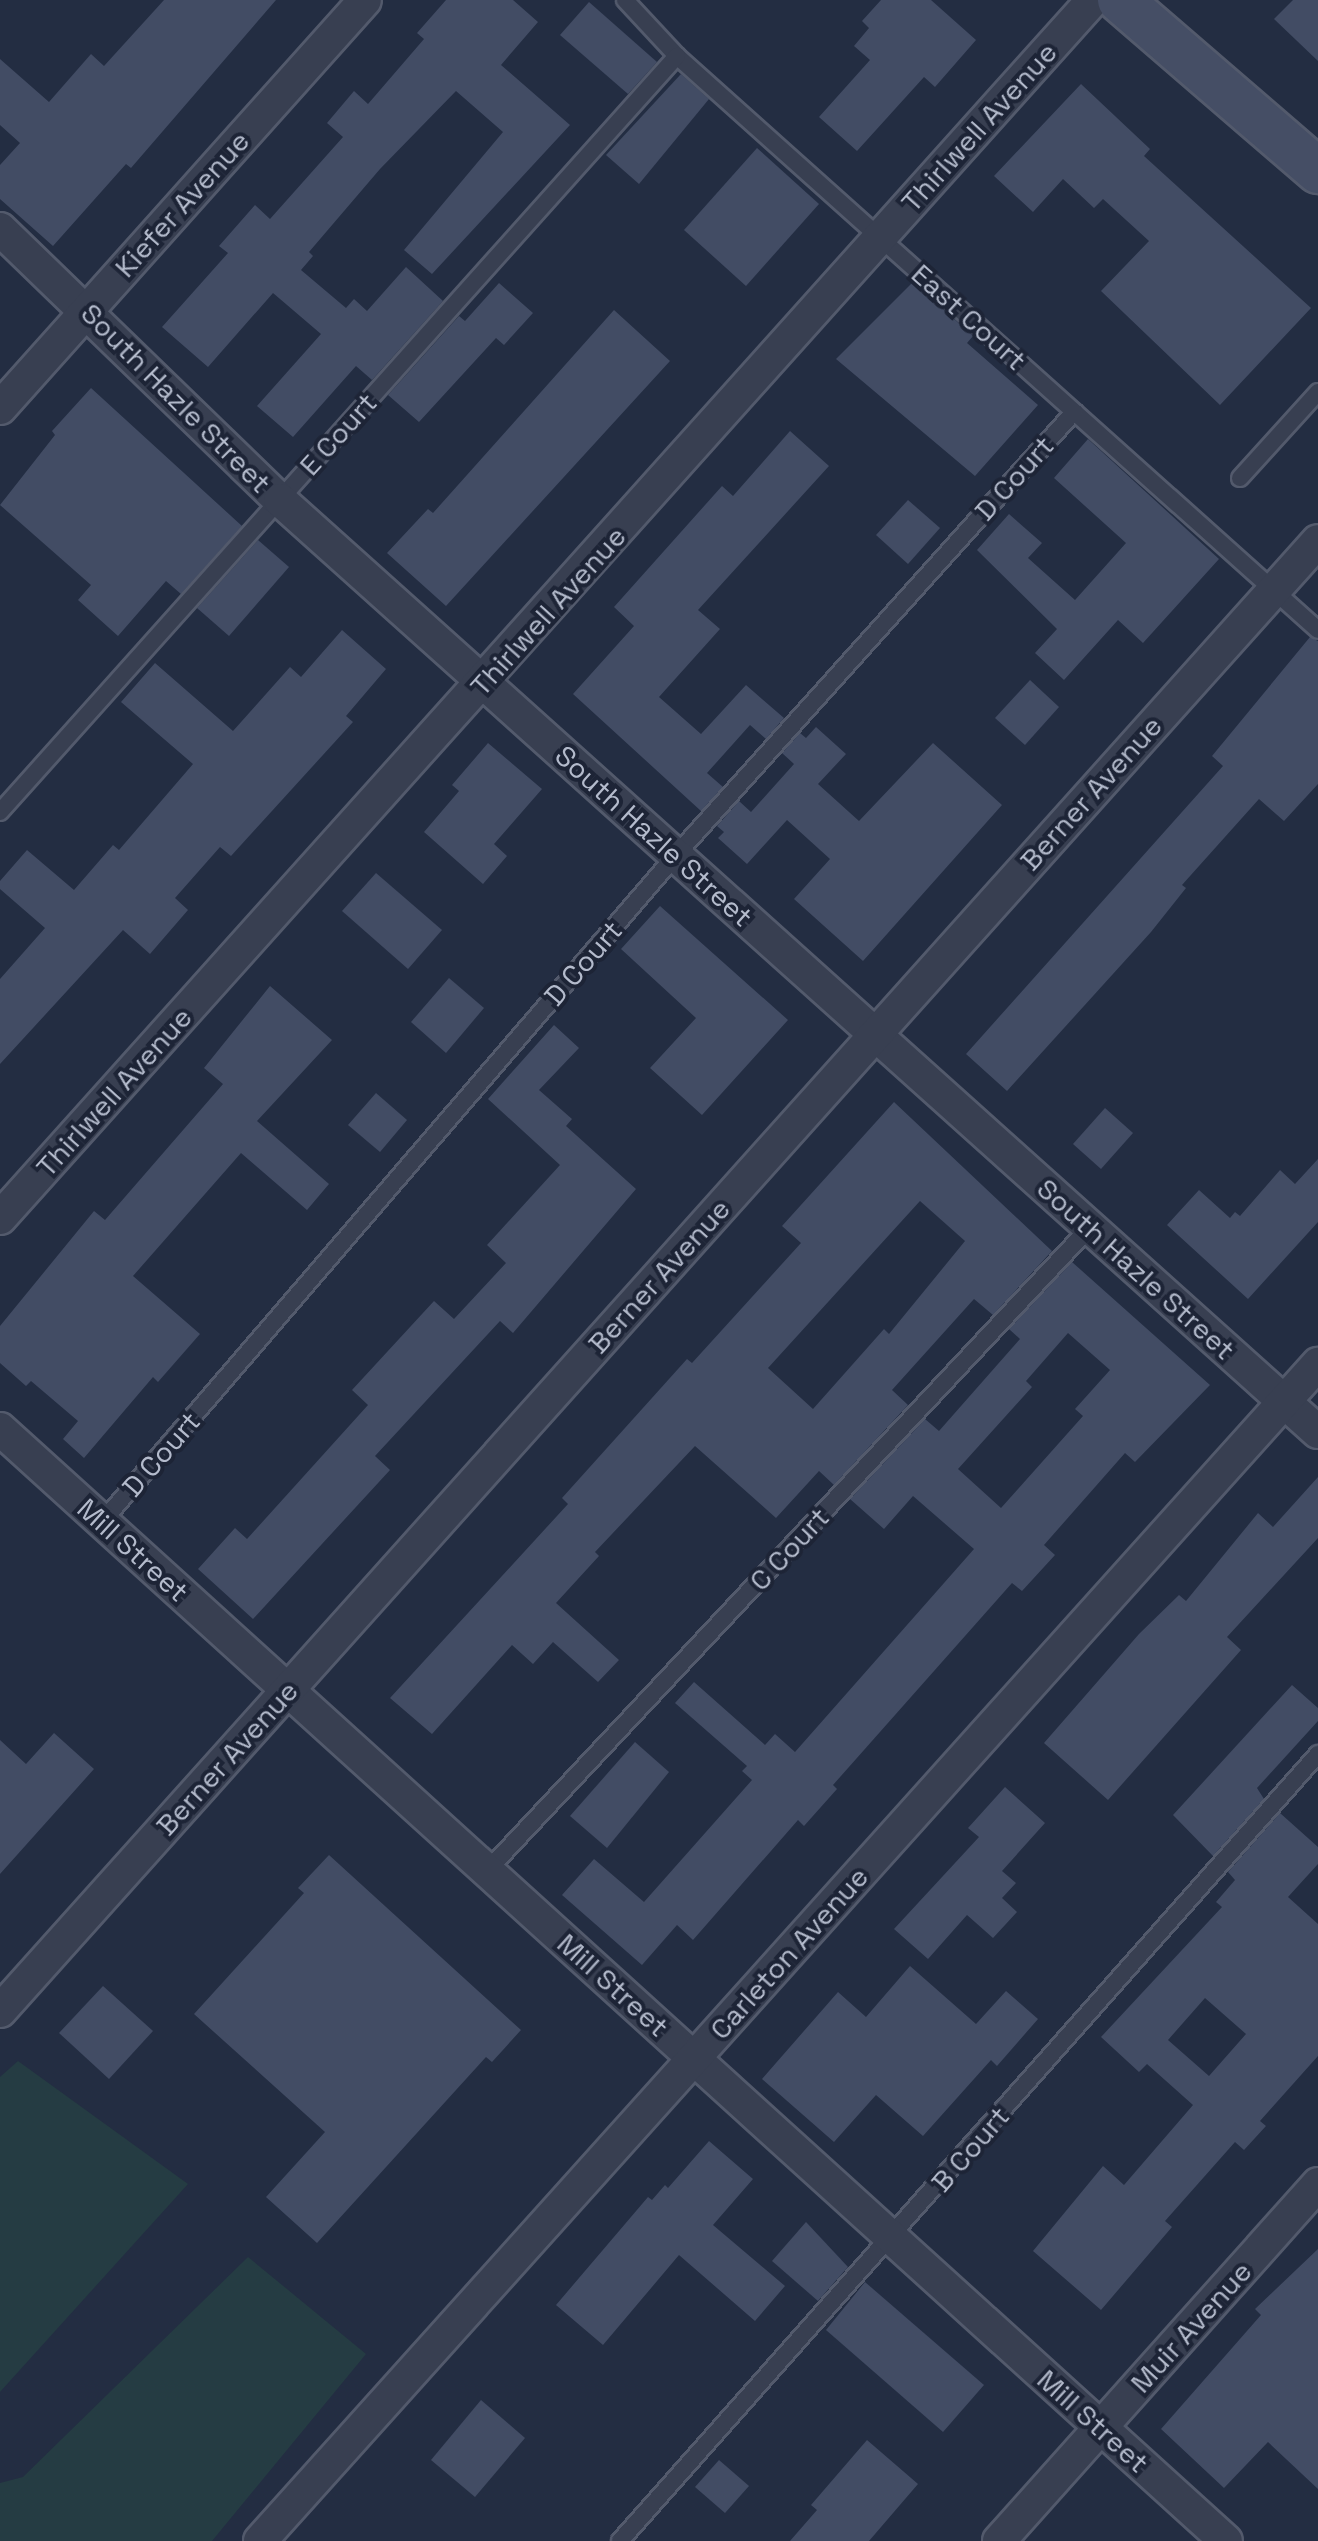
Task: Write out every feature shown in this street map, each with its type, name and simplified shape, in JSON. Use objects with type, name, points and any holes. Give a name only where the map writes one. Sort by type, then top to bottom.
[{"type":"main road","points":[[1120,0],[1318,171]]},
{"type":"street","name":"Kiefer Avenue","points":[[0,408],[365,0]]},
{"type":"street","name":"Thirlwell Avenue","points":[[0,1218],[484,683],[1093,0]]},
{"type":"street","name":"South Hazle Street","points":[[0,229],[88,310],[280,500],[1318,1432]]},
{"type":"street","name":"Berner Avenue","points":[[0,2011],[1318,541]]},
{"type":"street","name":"Carleton Avenue","points":[[260,2541],[1318,1364]]},
{"type":"street","name":"Mill Street","points":[[0,1429],[1226,2541]]},
{"type":"street","name":"Muir Avenue","points":[[999,2541],[1318,2184]]},
{"type":"lane","name":"East Court","points":[[625,0],[677,56],[1318,630]]},
{"type":"lane","name":"E Court","points":[[0,812],[677,56]]},
{"type":"lane","points":[[1240,478],[1318,392]]},
{"type":"lane","name":"D Court","points":[[102,1522],[676,855],[1074,412]]},
{"type":"lane","name":"C Court","points":[[487,1871],[1090,1227]]},
{"type":"lane","name":"B Court","points":[[620,2541],[892,2238],[1318,1754]]},
{"type":"shaded area","points":[[18,2061],[188,2184],[0,2392],[0,2077]]},
{"type":"shaded area","points":[[248,2257],[366,2354],[212,2541],[0,2541],[0,2483],[23,2477]]},
{"type":"building","points":[[164,0],[276,0],[131,168],[126,164],[53,246],[0,199],[0,165],[20,143],[0,125],[0,59],[49,102],[91,54],[104,66]]},
{"type":"building","points":[[446,0],[513,0],[538,22],[501,65],[570,125],[432,274],[404,250],[503,132],[456,91],[380,169],[309,252],[313,256],[301,270],[346,308],[354,299],[367,311],[406,267],[443,301],[372,380],[356,366],[293,437],[257,406],[321,334],[273,293],[208,367],[162,327],[228,253],[219,246],[255,205],[270,219],[343,137],[327,123],[354,91],[368,104],[424,39],[417,33]]},
{"type":"building","points":[[881,0],[931,0],[976,40],[935,87],[924,77],[857,151],[819,117],[870,60],[854,46],[869,28],[862,21]]},
{"type":"building","points":[[1293,0],[1318,0],[1318,61],[1274,19]]},
{"type":"building","points":[[589,2],[657,62],[628,94],[560,35]]},
{"type":"building","points":[[681,74],[709,99],[639,184],[606,155]]},
{"type":"building","points":[[1081,84],[1150,149],[1144,156],[1311,308],[1220,405],[1101,291],[1149,241],[1103,199],[1094,208],[1063,179],[1033,212],[994,176]]},
{"type":"building","points":[[757,148],[819,204],[746,286],[684,230]]},
{"type":"building","points":[[913,282],[973,336],[967,343],[1038,405],[975,476],[836,359]]},
{"type":"building","points":[[499,283],[533,313],[504,345],[496,338],[419,422],[388,395],[459,316],[465,321]]},
{"type":"building","points":[[614,310],[670,361],[446,606],[387,553],[428,509],[433,513]]},
{"type":"building","points":[[91,388],[242,526],[181,594],[166,581],[118,636],[78,600],[91,585],[0,505],[55,435],[52,431]]},
{"type":"building","points":[[790,431],[829,466],[698,610],[720,629],[659,697],[701,734],[746,685],[784,718],[766,739],[750,725],[707,773],[723,787],[701,811],[573,694],[634,626],[614,607],[722,486],[733,496]]},
{"type":"building","points":[[1088,439],[1219,559],[1143,643],[1118,620],[1064,680],[1035,653],[1057,629],[977,550],[1009,514],[1042,543],[1028,558],[1075,600],[1126,543],[1054,478]]},
{"type":"building","points":[[908,500],[940,528],[908,564],[876,535]]},
{"type":"building","points":[[258,540],[289,567],[229,636],[197,608]]},
{"type":"building","points":[[342,630],[386,669],[346,716],[353,722],[231,856],[220,847],[175,898],[188,910],[150,954],[123,930],[0,1064],[0,979],[45,928],[0,889],[0,881],[27,850],[74,890],[113,845],[119,850],[193,764],[121,702],[155,663],[233,731],[290,667],[301,677]]},
{"type":"building","points":[[1310,637],[1318,641],[1318,784],[1284,821],[1259,799],[1182,885],[1186,888],[1151,932],[1007,1091],[966,1054],[1223,766],[1212,756]]},
{"type":"building","points":[[1030,680],[1059,707],[1025,745],[995,718]]},
{"type":"building","points":[[816,727],[846,754],[818,784],[859,821],[933,743],[1002,805],[863,961],[794,899],[830,859],[787,820],[747,864],[718,838],[724,832],[717,826],[739,801],[751,812],[794,764],[782,753],[800,733],[806,738]]},
{"type":"building","points":[[488,743],[542,789],[494,844],[507,856],[483,884],[424,832],[459,791],[452,785]]},
{"type":"building","points":[[376,873],[442,930],[408,969],[342,911]]},
{"type":"building","points":[[660,906],[788,1020],[702,1115],[650,1068],[696,1018],[621,949]]},
{"type":"building","points":[[449,978],[484,1008],[446,1053],[411,1022]]},
{"type":"building","points":[[270,986],[332,1040],[257,1121],[329,1184],[307,1210],[241,1153],[133,1276],[200,1334],[158,1382],[153,1377],[84,1458],[63,1439],[78,1421],[31,1381],[26,1386],[0,1363],[0,1326],[94,1211],[105,1220],[223,1084],[204,1068]]},
{"type":"building","points":[[554,1025],[579,1048],[539,1090],[572,1119],[566,1126],[636,1189],[513,1333],[500,1321],[375,1456],[390,1470],[253,1619],[198,1569],[235,1528],[247,1539],[368,1405],[352,1390],[434,1301],[454,1319],[506,1263],[487,1245],[560,1165],[488,1099]]},
{"type":"building","points":[[376,1093],[407,1120],[380,1152],[348,1125]]},
{"type":"building","points":[[894,1102],[1052,1251],[993,1315],[974,1299],[892,1390],[908,1405],[834,1485],[819,1471],[776,1518],[695,1446],[595,1552],[599,1556],[556,1603],[619,1660],[598,1682],[553,1642],[533,1664],[512,1645],[432,1734],[390,1698],[568,1504],[562,1498],[687,1359],[692,1363],[801,1243],[782,1226]],"holes":[[[920,1201],[965,1241],[889,1334],[884,1329],[813,1409],[768,1368]]]},
{"type":"building","points":[[1105,1108],[1133,1133],[1101,1169],[1073,1144]]},
{"type":"building","points":[[1318,1159],[1318,1222],[1248,1299],[1167,1225],[1199,1190],[1230,1218],[1235,1212],[1240,1216],[1280,1170],[1295,1184]]},
{"type":"building","points":[[1072,1262],[1210,1385],[1135,1462],[1125,1453],[1044,1545],[1055,1555],[1022,1591],[1012,1583],[833,1785],[837,1789],[804,1826],[798,1820],[693,1940],[677,1925],[642,1965],[562,1895],[594,1859],[644,1902],[752,1780],[742,1771],[747,1766],[675,1703],[694,1682],[765,1745],[775,1734],[795,1752],[974,1549],[913,1496],[884,1529],[850,1499],[925,1419],[939,1431],[1020,1339],[1009,1329]],"holes":[[[1068,1333],[1110,1370],[1075,1409],[1083,1416],[1001,1508],[958,1469],[1032,1387],[1026,1381]]]},
{"type":"building","points":[[1318,1477],[1318,1538],[1227,1637],[1241,1650],[1108,1800],[1044,1743],[1139,1634],[1179,1595],[1186,1601],[1258,1513],[1273,1527]]},
{"type":"building","points":[[1292,1685],[1318,1708],[1318,1721],[1257,1788],[1264,1799],[1213,1856],[1173,1815]]},
{"type":"building","points":[[54,1733],[94,1769],[0,1874],[0,1740],[26,1764]]},
{"type":"building","points":[[635,1742],[669,1772],[607,1848],[570,1816]]},
{"type":"building","points":[[1005,1787],[1045,1823],[1002,1871],[1016,1883],[1002,1898],[1017,1912],[993,1938],[967,1915],[928,1959],[894,1929],[979,1837],[968,1828]]},
{"type":"building","points":[[1280,1813],[1318,1847],[1318,1864],[1288,1897],[1318,1924],[1318,2056],[1260,2121],[1266,2126],[1244,2150],[1235,2142],[1165,2221],[1172,2227],[1101,2310],[1033,2251],[1103,2166],[1124,2185],[1193,2105],[1147,2064],[1139,2072],[1101,2037],[1222,1907],[1216,1902],[1235,1880],[1228,1872]],"holes":[[[1205,1998],[1246,2034],[1209,2076],[1168,2040]]]},
{"type":"building","points":[[329,1855],[521,2030],[492,2062],[486,2057],[317,2243],[266,2197],[325,2132],[194,2014],[304,1893],[298,1888]]},
{"type":"building","points":[[910,1966],[976,2024],[1006,1991],[1038,2019],[997,2066],[991,2060],[923,2136],[876,2095],[834,2142],[762,2079],[838,1992],[866,2017]]},
{"type":"building","points":[[103,1986],[153,2031],[109,2079],[59,2033]]},
{"type":"building","points":[[709,2141],[753,2179],[713,2225],[785,2286],[755,2321],[679,2255],[603,2345],[556,2305],[648,2197],[652,2200],[665,2185],[668,2188]]},
{"type":"building","points":[[806,2222],[848,2267],[818,2301],[772,2261]]},
{"type":"building","points":[[1318,2249],[1318,2489],[1268,2442],[1224,2488],[1161,2429],[1261,2315],[1255,2309]]},
{"type":"building","points":[[865,2282],[984,2385],[943,2432],[826,2330]]},
{"type":"building","points":[[481,2400],[525,2438],[475,2497],[431,2460]]},
{"type":"building","points":[[867,2440],[918,2484],[869,2541],[790,2541],[817,2510],[811,2505]]},
{"type":"building","points":[[719,2460],[749,2486],[725,2513],[695,2487]]}]
